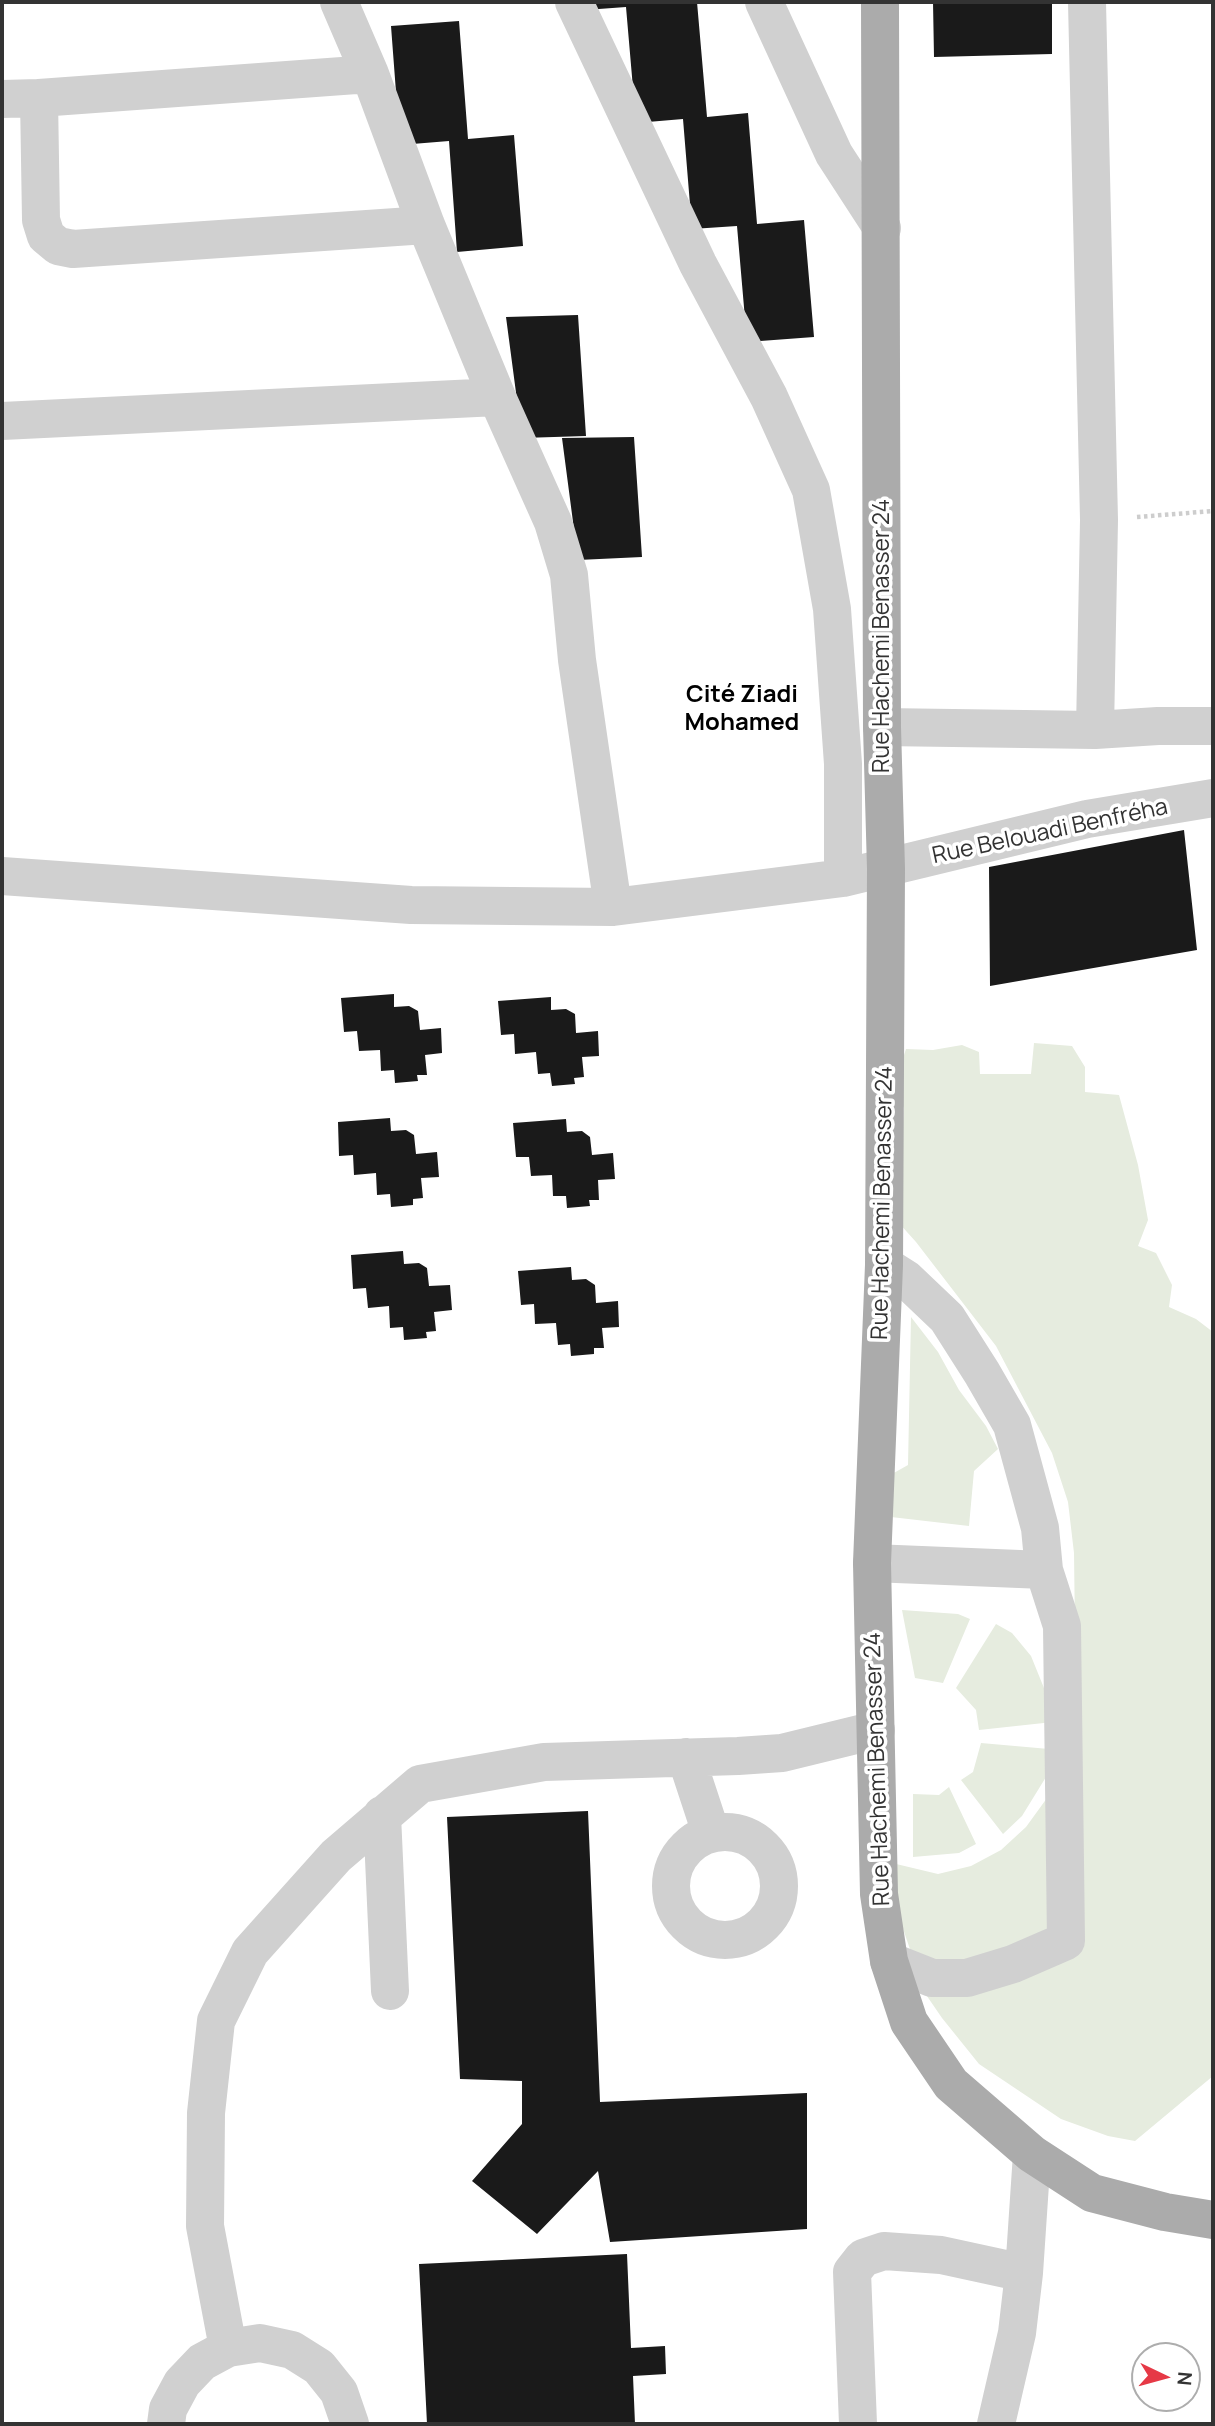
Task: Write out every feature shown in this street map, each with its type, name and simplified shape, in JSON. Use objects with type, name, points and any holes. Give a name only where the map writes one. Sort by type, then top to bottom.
[{"type":"main road","name":"Rue Hachemi Benasser 24","points":[[880,2],[882,727],[886,869],[884,1265],[872,1563],[879,1895],[889,1961],[909,2022],[951,2084],[1032,2154],[1092,2193],[1165,2212],[1213,2220]]},
{"type":"street","points":[[339,2],[370,74],[426,225],[496,397],[554,522],[569,575],[577,660],[613,907]]},
{"type":"street","points":[[574,2],[698,264],[769,397],[811,490],[832,609],[843,764],[843,878]]},
{"type":"street","points":[[764,2],[834,154],[882,228]]},
{"type":"street","points":[[1087,2],[1099,520],[1095,730]]},
{"type":"street","points":[[370,74],[20,98],[46,236],[58,246],[73,249],[426,225]]},
{"type":"street","points":[[2,421],[496,397]]},
{"type":"street","points":[[882,727],[1095,730],[1213,726]]},
{"type":"street","name":"Rue Belouadi Benfréha","points":[[2,876],[411,905],[613,907],[843,878],[1087,819],[1213,798]]},
{"type":"street","points":[[884,1265],[906,1279],[947,1318],[1012,1425],[1040,1528],[1044,1570],[1062,1626],[1066,1941],[1013,1964],[967,1978],[932,1979],[889,1961]]},
{"type":"street","points":[[872,1563],[1044,1570]]},
{"type":"street","points":[[228,2348],[205,2226],[206,2113],[216,2021],[250,1952],[336,1856],[420,1784],[544,1762],[782,1753],[876,1730]]},
{"type":"street","points":[[687,1757],[711,1833]]},
{"type":"street","points":[[382,1815],[390,1991]]},
{"type":"street","points":[[996,2424],[1017,2333],[1032,2154]]},
{"type":"street","points":[[858,2424],[852,2272],[863,2258],[884,2251],[941,2255],[1024,2273]]},
{"type":"street","points":[[166,2424],[168,2409],[182,2383],[202,2362],[228,2348],[260,2343],[292,2350],[319,2367],[339,2392],[350,2424]]},
{"type":"path","points":[[1099,520],[1213,511]]},
{"type":"shaded area","points":[[1034,1043],[1072,1046],[1085,1067],[1085,1092],[1119,1095],[1138,1165],[1148,1220],[1138,1246],[1156,1253],[1172,1285],[1169,1307],[1196,1319],[1213,1332],[1213,2076],[1135,2141],[1108,2136],[1061,2119],[979,2064],[918,1983],[1079,1946],[1074,1553],[1068,1502],[1052,1453],[996,1346],[916,1242],[889,1212],[899,1190],[904,1108],[894,1086],[906,1049],[933,1050],[962,1045],[979,1052],[980,1074],[1031,1074]]},
{"type":"shaded area","points":[[911,1317],[938,1352],[959,1390],[986,1426],[998,1449],[974,1471],[969,1526],[891,1517],[892,1474],[908,1465]]},
{"type":"shaded area","points":[[902,1610],[958,1614],[970,1619],[943,1683],[915,1678]]},
{"type":"shaded area","points":[[996,1624],[1012,1633],[1031,1656],[1046,1693],[1053,1722],[979,1730],[976,1710],[956,1688]]},
{"type":"shaded area","points":[[981,1743],[1049,1749],[1046,1777],[1022,1816],[1003,1834],[961,1780],[973,1772]]},
{"type":"shaded area","points":[[949,1787],[976,1844],[959,1853],[913,1857],[913,1794],[939,1795]]},
{"type":"shaded area","points":[[1055,1787],[1053,1935],[958,1968],[912,1955],[900,1920],[892,1863],[938,1874],[971,1866],[1001,1850],[1026,1827]]},
{"type":"building","points":[[585,2],[697,2],[707,117],[748,113],[757,224],[804,220],[814,337],[747,342],[737,226],[692,229],[683,119],[636,123],[626,7],[585,10]]},
{"type":"building","points":[[933,2],[1052,2],[1052,54],[934,57]]},
{"type":"building","points":[[459,21],[468,139],[514,135],[523,246],[457,252],[449,141],[400,145],[391,26]]},
{"type":"building","points":[[578,315],[586,436],[522,438],[506,317]]},
{"type":"building","points":[[634,437],[642,557],[578,560],[562,438]]},
{"type":"building","points":[[1184,830],[1197,950],[990,986],[989,867]]},
{"type":"building","points":[[394,994],[394,1007],[409,1006],[418,1011],[420,1030],[441,1028],[442,1053],[425,1055],[427,1075],[417,1075],[418,1081],[395,1083],[394,1070],[381,1071],[380,1050],[359,1051],[357,1031],[344,1032],[341,998]]},
{"type":"building","points":[[551,997],[551,1010],[566,1009],[575,1014],[576,1033],[598,1031],[599,1056],[582,1057],[584,1077],[574,1078],[575,1084],[552,1086],[550,1073],[538,1074],[536,1052],[515,1054],[514,1034],[501,1035],[498,1001]]},
{"type":"building","points":[[390,1118],[391,1131],[406,1130],[414,1135],[416,1154],[437,1152],[439,1177],[421,1178],[423,1198],[413,1199],[413,1205],[391,1207],[390,1194],[377,1195],[376,1173],[354,1175],[353,1155],[339,1156],[338,1122]]},
{"type":"building","points":[[566,1119],[567,1132],[582,1131],[590,1137],[592,1155],[613,1153],[615,1179],[598,1180],[599,1200],[589,1200],[590,1206],[567,1208],[566,1196],[553,1196],[552,1175],[531,1176],[529,1157],[516,1157],[513,1123]]},
{"type":"building","points":[[403,1251],[404,1264],[419,1263],[427,1268],[429,1286],[450,1285],[452,1310],[434,1312],[436,1331],[426,1332],[427,1338],[404,1340],[403,1327],[390,1328],[389,1306],[368,1308],[366,1288],[353,1289],[351,1255]]},
{"type":"building","points":[[571,1267],[572,1280],[586,1279],[595,1285],[596,1303],[618,1301],[619,1327],[602,1328],[604,1348],[594,1348],[594,1354],[571,1356],[570,1344],[558,1345],[556,1323],[535,1324],[534,1304],[521,1305],[518,1271]]},
{"type":"building","points":[[588,1811],[600,2102],[807,2093],[807,2229],[610,2242],[598,2171],[537,2234],[472,2181],[522,2124],[522,2081],[460,2079],[447,1817]]},
{"type":"building","points":[[627,2254],[631,2348],[665,2346],[666,2374],[633,2376],[635,2424],[427,2424],[419,2264]]},
{"type":"district","name":"Cité Ziadi Mohamed","points":[[742,709]]}]
